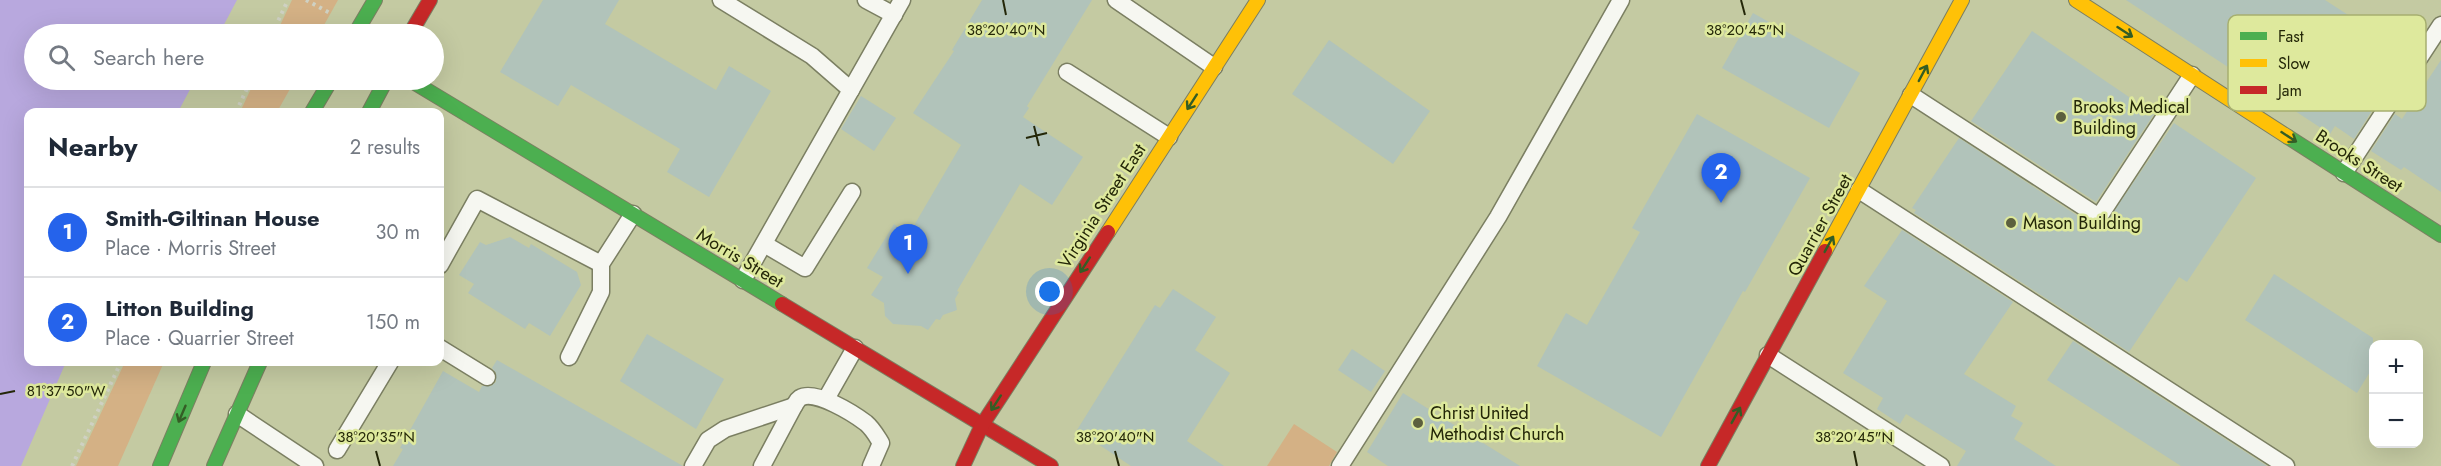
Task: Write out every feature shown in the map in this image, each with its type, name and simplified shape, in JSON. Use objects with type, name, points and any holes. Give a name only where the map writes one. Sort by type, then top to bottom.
[{"type":"main road","points":[[361,24],[375,0]]},
{"type":"main road","points":[[416,24],[430,0]]},
{"type":"main road","name":"Virginia Street East","points":[[963,466],[982,424],[1258,0]]},
{"type":"main road","name":"Quarrier Street","points":[[1708,466],[1962,0]]},
{"type":"main road","name":"Brooks Street","points":[[2076,0],[2228,98]]},
{"type":"main road","points":[[314,108],[325,90]]},
{"type":"main road","points":[[371,108],[381,90]]},
{"type":"main road","name":"Morris Street","points":[[427,90],[1051,466]]},
{"type":"main road","name":"Brooks Street","points":[[2248,111],[2441,235]]},
{"type":"main road","points":[[160,466],[202,366]]},
{"type":"main road","points":[[214,466],[258,366]]},
{"type":"lane","points":[[721,0],[812,56],[851,90]]},
{"type":"lane","points":[[743,280],[898,7],[866,0]]},
{"type":"lane","points":[[1116,0],[1214,67]]},
{"type":"lane","points":[[1340,466],[1498,217],[1621,0]]},
{"type":"lane","points":[[2426,48],[2441,25]]},
{"type":"lane","points":[[1067,72],[1169,137]]},
{"type":"lane","points":[[1911,95],[2099,217],[2192,75]]},
{"type":"lane","points":[[2344,173],[2385,111]]},
{"type":"lane","points":[[1859,190],[2286,466]]},
{"type":"lane","points":[[764,244],[805,268],[852,192]]},
{"type":"lane","points":[[444,258],[477,200],[601,264]]},
{"type":"lane","points":[[569,357],[601,292],[601,264],[633,214]]},
{"type":"lane","points":[[826,399],[855,348]]},
{"type":"lane","points":[[444,350],[487,377]]},
{"type":"lane","points":[[1768,355],[1941,466]]},
{"type":"lane","points":[[337,450],[388,366]]},
{"type":"lane","points":[[762,466],[794,406],[800,398],[807,396],[826,399],[874,430],[881,442],[871,466]]},
{"type":"lane","points":[[693,466],[708,440],[725,429],[794,406]]},
{"type":"lane","points":[[237,414],[315,466]]},
{"type":"path","points":[[277,24],[288,0]]},
{"type":"path","points":[[306,0],[339,18]]},
{"type":"path","points":[[238,108],[246,90]]},
{"type":"path","points":[[72,466],[119,366]]},
{"type":"shaded area","points":[[0,0],[237,0],[224,24],[24,24],[24,90],[190,90],[180,108],[24,108],[24,366],[64,366],[21,466],[0,466]]},
{"type":"shaded area","points":[[292,0],[338,0],[325,24],[281,24]]},
{"type":"shaded area","points":[[250,90],[289,90],[279,108],[242,108]]},
{"type":"shaded area","points":[[123,366],[162,366],[118,466],[76,466]]},
{"type":"shaded area","points":[[1294,424],[1337,452],[1329,466],[1267,466]]},
{"type":"building","points":[[543,0],[619,0],[605,24],[716,90],[729,66],[771,91],[709,197],[667,172],[680,149],[571,85],[558,106],[500,72]]},
{"type":"building","points":[[982,0],[1092,0],[1027,106],[1029,108],[1023,117],[1083,157],[1052,205],[1020,184],[957,291],[959,292],[955,299],[957,310],[943,315],[940,320],[936,319],[928,330],[921,326],[893,324],[885,316],[884,303],[871,295],[883,277],[867,268],[894,224],[909,234],[961,145],[913,113],[954,51],[952,50]]},
{"type":"building","points":[[2126,0],[2325,0],[2348,15],[2228,15],[2228,67]]},
{"type":"building","points":[[1753,13],[1860,73],[1829,128],[1722,68]]},
{"type":"building","name":"Brooks Medical Building","points":[[2032,31],[2154,114],[2096,202],[1971,121]]},
{"type":"building","points":[[1329,40],[1430,111],[1393,164],[1292,94]]},
{"type":"building","points":[[2441,60],[2441,192],[2404,167],[2401,170],[2371,151],[2395,114],[2402,119],[2407,111],[2426,111],[2426,83]]},
{"type":"building","points":[[861,96],[896,118],[874,151],[841,129]]},
{"type":"building","points":[[2295,111],[2372,111],[2354,139],[2335,126],[2330,134]]},
{"type":"building","points":[[1697,114],[1810,178],[1661,437],[1537,366],[1566,313],[1587,325],[1640,232],[1632,228]]},
{"type":"building","points":[[2174,123],[2256,178],[2187,282],[2179,277],[2129,352],[1914,213],[1916,210],[1912,208],[1959,138],[2093,226],[2103,227]]},
{"type":"building","points":[[1902,230],[2013,302],[1964,374],[2016,406],[2011,416],[2023,423],[2014,439],[2056,466],[1957,466],[1966,451],[1906,414],[1900,424],[1877,409],[1883,398],[1843,373],[1887,301],[1864,286]]},
{"type":"building","points":[[510,237],[529,248],[531,244],[577,272],[581,285],[550,336],[529,323],[525,329],[468,293],[474,284],[459,275],[480,242],[486,245]]},
{"type":"building","points":[[2274,274],[2373,338],[2369,340],[2369,374],[2357,393],[2245,320]]},
{"type":"building","points":[[1173,289],[1216,317],[1195,350],[1230,373],[1187,441],[1224,466],[1131,466],[1077,430],[1155,305],[1160,308]]},
{"type":"building","points":[[647,334],[724,379],[696,429],[620,381]]},
{"type":"building","points":[[2073,341],[2267,466],[2181,466],[2047,380]]},
{"type":"building","points":[[1352,349],[1385,371],[1371,392],[1338,370]]},
{"type":"building","points":[[497,360],[683,466],[393,466],[403,449],[400,448],[443,371],[479,392],[482,386],[491,386],[496,382],[496,373],[492,368]]},
{"type":"building","name":"Christ United Methodist Church","points":[[1403,393],[1520,466],[1388,466],[1367,452]]},
{"type":"traffic: fast","points":[[361,24],[375,0]]},
{"type":"traffic: fast","points":[[314,108],[325,90]]},
{"type":"traffic: fast","points":[[371,108],[381,90]]},
{"type":"traffic: fast","points":[[427,90],[782,304]]},
{"type":"traffic: fast","points":[[2288,137],[2441,235]]},
{"type":"traffic: fast","points":[[160,466],[202,366]]},
{"type":"traffic: fast","points":[[214,466],[258,366]]},
{"type":"traffic: slow","points":[[1108,232],[1258,0]]},
{"type":"traffic: slow","points":[[1825,251],[1962,0]]},
{"type":"traffic: slow","points":[[2076,0],[2228,98]]},
{"type":"traffic: slow","points":[[2248,111],[2288,137]]},
{"type":"traffic: jam","points":[[416,24],[430,0]]},
{"type":"traffic: jam","points":[[963,466],[982,425],[1108,232]]},
{"type":"traffic: jam","points":[[1708,466],[1825,251]]},
{"type":"traffic: jam","points":[[782,304],[1051,466]]},
{"type":"place","name":"Brooks Medical Building","points":[[2061,117]]},
{"type":"place","name":"Litton Building","points":[[1721,203]]},
{"type":"place","name":"Mason Building","points":[[2011,223]]},
{"type":"place","name":"Smith-Giltinan House","points":[[908,274]]},
{"type":"place","name":"Christ United Methodist Church","points":[[1418,423]]}]
